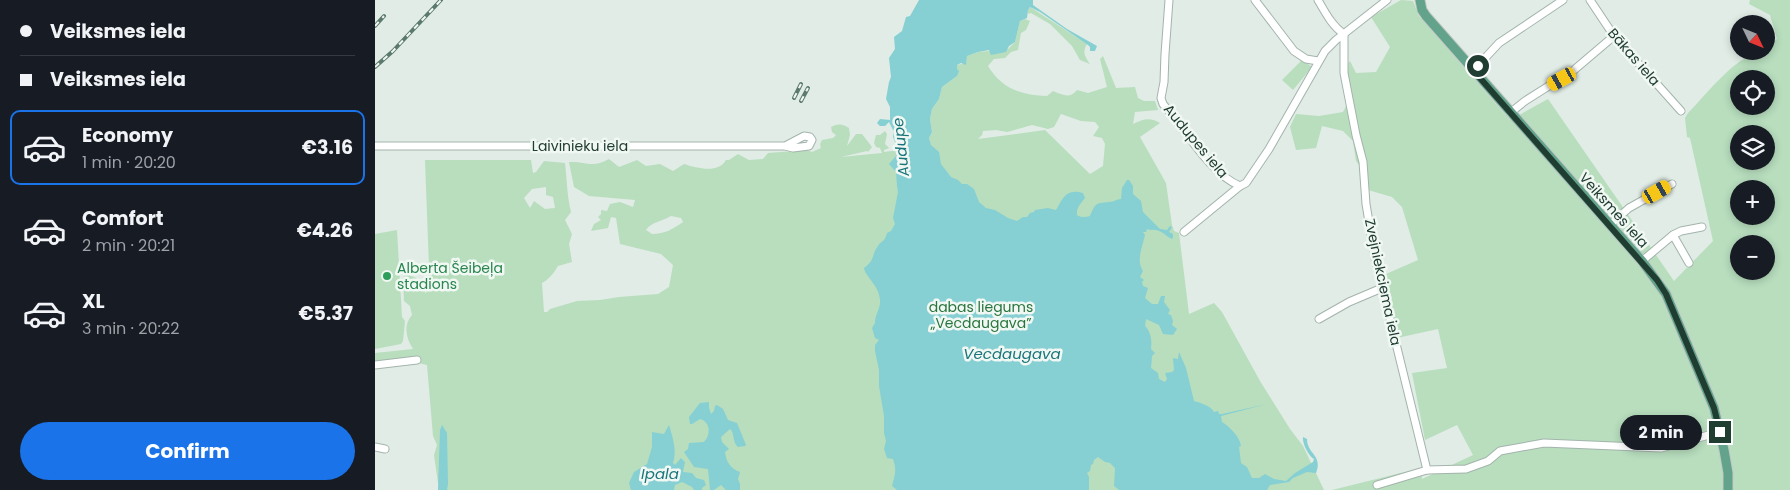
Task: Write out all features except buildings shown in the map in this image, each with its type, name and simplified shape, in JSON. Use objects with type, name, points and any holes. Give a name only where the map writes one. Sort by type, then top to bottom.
[{"type":"main road","name":"Veiksmes iela","points":[[1420,0],[1422,10],[1426,16],[1642,261],[1666,294],[1714,408],[1728,472],[1728,490]]},
{"type":"street","name":"Audupes iela","points":[[1169,0],[1164,82],[1161,98],[1163,104],[1215,169],[1232,183],[1240,186]]},
{"type":"street","points":[[1255,0],[1294,51],[1306,59],[1318,61]]},
{"type":"street","points":[[1318,0],[1330,21],[1344,34]]},
{"type":"street","points":[[1184,232],[1246,183],[1266,154],[1325,51],[1387,0]]},
{"type":"street","points":[[1473,70],[1499,44],[1563,0]]},
{"type":"street","name":"Bākas iela","points":[[1591,0],[1614,36],[1681,111]]},
{"type":"street","name":"Zvejniekciema iela","points":[[1344,34],[1344,73],[1363,162],[1369,220],[1382,288],[1427,470]]},
{"type":"street","points":[[1510,113],[1525,101],[1574,70],[1614,36]]},
{"type":"street","name":"Laivinieku iela","points":[[375,146],[785,146]]},
{"type":"street","points":[[1610,225],[1629,208],[1672,184]]},
{"type":"street","points":[[1642,261],[1673,235],[1681,231],[1702,227]]},
{"type":"street","points":[[1673,235],[1689,263]]},
{"type":"street","points":[[1319,319],[1342,306],[1382,288]]},
{"type":"street","points":[[375,365],[417,360]]},
{"type":"street","points":[[1377,485],[1427,470],[1466,469],[1488,461],[1500,451],[1544,443],[1661,448],[1720,432]]},
{"type":"street","points":[[375,447],[385,449]]},
{"type":"green space","points":[[1401,0],[1413,1],[1419,16],[1510,120],[1548,99],[1674,281],[1713,241],[1690,138],[1687,137],[1685,118],[1714,85],[1734,66],[1742,60],[1775,60],[1775,40],[1777,39],[1775,15],[1770,15],[1749,4],[1750,0],[1790,0],[1790,490],[1332,490],[1421,468],[1422,479],[1473,455],[1457,425],[1425,440],[1412,373],[1447,368],[1438,329],[1397,338],[1386,274],[1418,260],[1402,207],[1392,197],[1368,190],[1367,175],[1356,161],[1353,141],[1343,131],[1322,126],[1316,148],[1296,150],[1290,127],[1296,114],[1319,116],[1343,112],[1351,96],[1346,66],[1350,61],[1356,73],[1376,72],[1390,47],[1371,17]]},
{"type":"green space","points":[[1030,7],[1087,44],[1085,54],[1090,64],[1080,60],[1072,46],[1050,24],[1031,13],[1028,14]]},
{"type":"green space","name":"dabas liegums „Vecdaugava”","points":[[1025,19],[1030,21],[1026,30],[1021,33],[1018,50],[1011,52],[1005,58],[994,59],[988,66],[993,74],[1006,85],[1021,92],[1047,96],[1053,91],[1066,95],[1072,95],[1077,90],[1088,93],[1107,87],[1100,59],[1103,56],[1116,88],[1135,87],[1138,98],[1144,101],[1155,101],[1158,110],[1135,112],[1133,124],[1147,119],[1160,123],[1140,137],[1166,183],[1172,225],[1174,231],[1179,233],[1189,314],[1214,303],[1222,312],[1260,381],[1303,446],[1324,490],[439,490],[434,455],[437,445],[433,436],[427,365],[414,362],[375,364],[375,353],[413,349],[407,332],[407,323],[412,315],[410,306],[404,301],[403,279],[405,274],[414,277],[421,283],[426,294],[429,267],[425,160],[531,160],[533,173],[536,172],[544,161],[565,163],[571,212],[565,220],[572,234],[569,244],[572,262],[558,266],[551,276],[542,283],[544,312],[577,301],[658,294],[669,287],[673,265],[661,254],[620,244],[616,218],[611,217],[608,228],[591,231],[594,224],[601,220],[598,217],[601,214],[601,210],[607,211],[610,204],[620,202],[633,207],[635,200],[589,196],[574,187],[569,162],[598,164],[609,159],[619,167],[637,160],[646,166],[660,164],[673,171],[684,164],[707,169],[718,167],[726,160],[738,154],[749,160],[763,159],[768,153],[807,150],[812,152],[821,148],[822,140],[833,138],[836,135],[832,132],[831,127],[838,125],[849,128],[850,135],[847,146],[856,134],[862,134],[872,147],[868,152],[841,157],[882,153],[880,148],[876,147],[874,143],[876,135],[880,135],[885,131],[887,134],[885,144],[889,148],[884,150],[884,152],[931,146],[929,138],[932,132],[930,119],[932,109],[939,99],[942,87],[957,76],[957,65],[966,63],[967,56],[978,52],[1008,49],[1015,42],[1020,21]],"holes":[[[1061,114],[1081,121],[1095,122],[1099,127],[1093,136],[1102,138],[1105,144],[1103,166],[1090,174],[1045,130],[978,139],[983,131],[996,130],[1007,132],[1032,125],[1048,129],[1054,127]],[[546,187],[546,195],[553,197],[555,208],[545,209],[534,201],[530,208],[524,198],[532,189]],[[671,216],[681,218],[683,222],[665,232],[652,234],[646,230],[654,223]]]},
{"type":"green space","points":[[1302,60],[1312,67],[1293,90],[1282,80]]},
{"type":"green space","name":"Alberta Šeibeļa stadions","points":[[397,230],[402,317],[405,321],[403,341],[401,344],[375,349],[375,234]]},
{"type":"water","name":"Vecdaugava","points":[[919,0],[1033,0],[1033,5],[1067,29],[1097,46],[1095,51],[1090,51],[1088,45],[1030,7],[1027,18],[1020,21],[1015,42],[1009,46],[1006,52],[991,55],[989,50],[978,52],[967,56],[966,65],[961,63],[957,65],[959,71],[957,76],[942,87],[939,99],[932,109],[930,119],[932,132],[929,138],[931,145],[939,152],[941,164],[951,177],[974,189],[979,202],[986,208],[995,210],[1017,221],[1027,217],[1035,210],[1048,208],[1056,210],[1066,195],[1073,192],[1083,193],[1085,198],[1078,208],[1077,215],[1082,217],[1090,216],[1096,204],[1121,199],[1122,188],[1127,180],[1129,180],[1133,186],[1133,194],[1141,201],[1143,212],[1160,229],[1167,230],[1170,226],[1172,227],[1169,232],[1173,234],[1172,239],[1157,230],[1147,229],[1146,232],[1143,232],[1145,235],[1140,263],[1143,271],[1140,277],[1144,280],[1142,282],[1143,286],[1148,288],[1145,298],[1152,304],[1158,304],[1161,296],[1165,296],[1164,302],[1170,310],[1168,314],[1171,315],[1172,325],[1177,329],[1173,335],[1163,334],[1159,325],[1146,319],[1145,326],[1151,336],[1151,349],[1155,353],[1152,356],[1151,368],[1158,373],[1159,379],[1165,382],[1167,379],[1165,373],[1174,370],[1173,358],[1178,359],[1179,352],[1186,368],[1194,401],[1207,406],[1214,412],[1218,411],[1219,414],[1267,404],[1221,416],[1222,422],[1239,439],[1241,463],[1247,467],[1252,478],[1259,478],[1265,474],[1274,479],[1286,481],[1313,462],[1314,459],[1306,449],[1303,437],[1307,439],[1309,448],[1318,462],[1316,473],[1307,472],[1293,478],[1289,482],[1270,485],[1267,490],[1119,490],[1114,486],[1115,468],[1098,457],[1094,460],[1090,471],[1087,473],[1089,477],[1089,490],[897,490],[892,486],[895,466],[893,459],[887,458],[884,449],[886,441],[884,416],[875,351],[875,345],[879,340],[875,338],[872,328],[880,306],[880,300],[875,286],[864,268],[895,224],[893,218],[898,192],[896,172],[889,164],[896,156],[894,132],[889,122],[885,126],[880,126],[877,123],[880,119],[890,120],[890,107],[886,99],[891,77],[889,58],[895,49],[894,37],[902,31],[906,17],[910,16]]},
{"type":"water","name":"Ipala","points":[[709,402],[711,414],[717,405],[723,409],[728,420],[737,423],[746,445],[738,447],[730,429],[721,437],[722,442],[729,449],[725,452],[728,462],[734,469],[740,472],[738,479],[740,490],[726,490],[721,485],[714,490],[710,490],[708,469],[694,467],[684,452],[688,449],[689,443],[704,442],[708,436],[709,429],[704,421],[700,419],[690,424],[689,417],[700,403]]},
{"type":"water","points":[[442,425],[447,433],[447,490],[438,490],[440,430]]},
{"type":"water","name":"Ipala","points":[[669,425],[675,449],[673,463],[675,465],[681,458],[685,462],[683,472],[692,473],[696,478],[704,480],[706,485],[702,490],[694,490],[682,482],[675,485],[674,490],[631,490],[629,483],[634,472],[647,464],[652,447],[652,432],[664,434]]},
{"type":"railway","points":[[375,67],[393,51],[441,0]]},
{"type":"railway","points":[[375,26],[384,16]]},
{"type":"railway","points":[[794,98],[801,84]]},
{"type":"railway","points":[[801,101],[808,88]]},
{"type":"place","name":"Alberta Šeibeļa stadions","points":[[387,276]]},
{"type":"route","points":[[1478,66],[1473,70],[1657,280],[1666,294],[1714,408],[1720,432]]},
{"type":"water label","name":"Audupe","points":[[901,147]]}]
